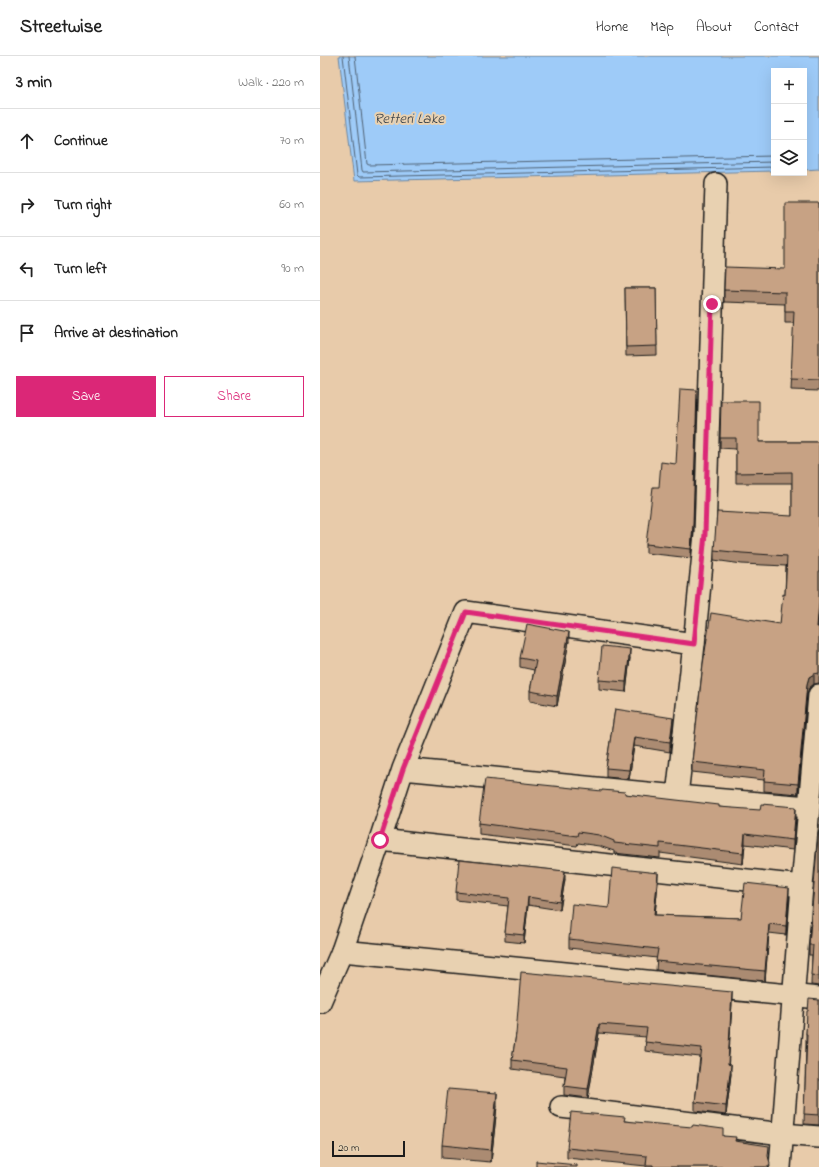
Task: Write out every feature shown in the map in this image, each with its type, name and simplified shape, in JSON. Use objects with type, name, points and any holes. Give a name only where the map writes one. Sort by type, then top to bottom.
[{"type":"street","points":[[677,796],[705,534],[716,184]]},
{"type":"street","points":[[320,1002],[342,951],[403,769],[466,612],[694,644]]},
{"type":"street","points":[[780,1167],[808,807],[819,695]]},
{"type":"street","points":[[403,769],[677,796],[808,807]]},
{"type":"street","points":[[380,840],[802,886]]},
{"type":"street","points":[[342,951],[819,998]]},
{"type":"street","points":[[561,1107],[819,1137]]},
{"type":"water","name":"Retteri Lake","points":[[339,56],[819,56],[819,169],[807,170],[807,68],[771,68],[771,171],[354,181]]},
{"type":"building","points":[[785,203],[819,203],[819,380],[791,379],[794,311],[785,311],[785,292],[724,290],[725,267],[785,269]]},
{"type":"building","points":[[625,288],[656,288],[657,346],[626,347]]},
{"type":"building","points":[[680,389],[697,390],[691,549],[646,544],[653,487],[659,487],[661,462],[676,464]]},
{"type":"building","points":[[721,401],[759,401],[759,442],[819,442],[819,602],[817,627],[819,627],[819,673],[809,677],[807,684],[798,784],[764,781],[765,770],[692,762],[703,664],[711,613],[780,624],[783,594],[785,595],[787,556],[714,550],[717,512],[792,516],[792,472],[736,473],[736,438],[720,438]]},
{"type":"building","points":[[527,624],[569,632],[557,696],[530,691],[536,661],[520,658]]},
{"type":"building","points":[[602,646],[630,649],[626,682],[599,680]]},
{"type":"building","points":[[615,709],[673,718],[670,742],[634,737],[629,770],[606,768]]},
{"type":"building","points":[[485,779],[625,792],[625,794],[719,805],[719,807],[760,810],[761,804],[796,807],[793,840],[745,834],[743,853],[660,843],[660,848],[614,843],[614,841],[599,835],[578,832],[577,836],[479,823]]},
{"type":"building","points":[[819,824],[819,976],[811,975],[813,945],[809,945]]},
{"type":"building","points":[[459,860],[565,871],[560,902],[528,897],[524,935],[505,933],[509,898],[456,892]]},
{"type":"building","points":[[612,868],[658,873],[654,915],[741,918],[745,883],[789,888],[786,926],[769,924],[765,971],[656,961],[658,949],[569,939],[572,904],[609,908]]},
{"type":"building","points":[[521,972],[732,992],[728,1064],[731,1065],[726,1106],[695,1102],[702,1048],[645,1042],[647,1028],[599,1024],[588,1089],[564,1086],[567,1067],[512,1060],[516,1034]]},
{"type":"building","points":[[809,999],[819,1000],[819,1115],[804,1114],[807,1011]]},
{"type":"building","points":[[448,1089],[497,1093],[491,1150],[442,1145]]},
{"type":"building","points":[[571,1112],[625,1117],[624,1121],[692,1127],[693,1125],[723,1129],[723,1136],[736,1137],[735,1141],[769,1146],[769,1167],[653,1167],[653,1165],[646,1165],[647,1156],[567,1148]]},
{"type":"building","points":[[536,1161],[577,1165],[577,1167],[536,1167]]},
{"type":"route","points":[[380,840],[403,769],[466,612],[694,644],[705,534],[712,304]]}]
